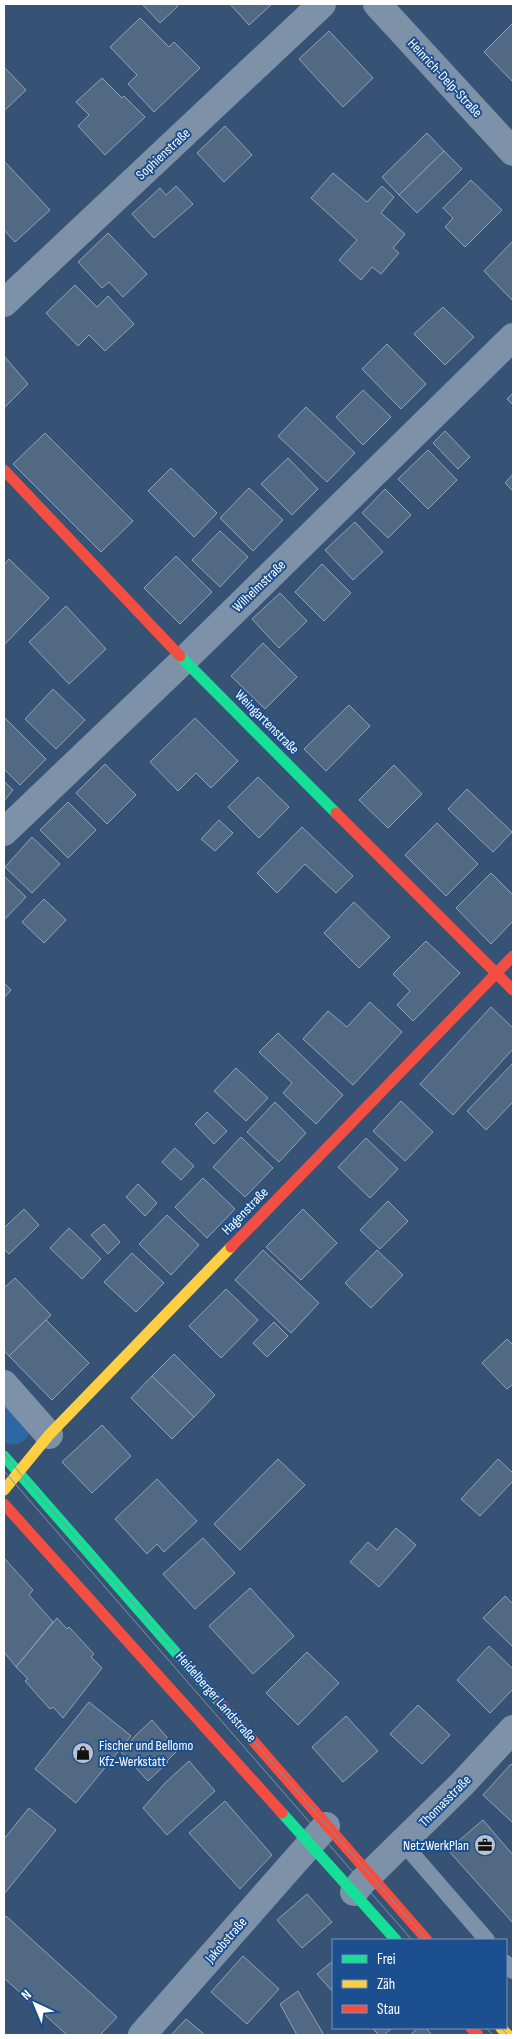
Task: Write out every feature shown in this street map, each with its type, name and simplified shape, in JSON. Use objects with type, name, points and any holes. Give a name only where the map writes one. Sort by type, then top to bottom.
[{"type":"street","name":"Sophienstraße","points":[[4,303],[322,4]]},
{"type":"street","name":"Heinrich-Delp-Straße","points":[[377,4],[513,152]]},
{"type":"street","name":"Wilhelmstraße","points":[[4,832],[184,660],[513,337]]},
{"type":"street","name":"Weingartenstraße","points":[[4,470],[184,660],[513,990]]},
{"type":"street","name":"Hagenstraße","points":[[4,1490],[49,1435],[513,956]]},
{"type":"street","points":[[4,1384],[49,1435]]},
{"type":"street","name":"Heidelberger Landstraße","points":[[4,1456],[327,1824],[395,1939]]},
{"type":"street","name":"Heidelberger Landstraße","points":[[4,1504],[310,1844],[362,1883],[425,1939]]},
{"type":"street","name":"Thomasstraße","points":[[362,1883],[513,1729]]},
{"type":"street","name":"Jakobstraße","points":[[142,2035],[327,1824]]},
{"type":"lane","points":[[403,1843],[485,1939]]},
{"type":"shaded area","points":[[4,1393],[30,1431],[26,1439],[20,1443],[8,1444],[4,1442]]},
{"type":"building","points":[[142,4],[176,4],[178,6],[160,23]]},
{"type":"building","points":[[230,4],[272,4],[249,25]]},
{"type":"building","points":[[140,18],[169,47],[174,42],[200,68],[154,112],[128,84],[137,75],[110,47]]},
{"type":"building","points":[[513,23],[513,80],[512,81],[484,52]]},
{"type":"building","points":[[329,31],[373,78],[343,107],[299,59]]},
{"type":"building","points":[[4,67],[26,90],[4,111]]},
{"type":"building","points":[[102,78],[145,117],[105,155],[78,126],[89,115],[76,102]]},
{"type":"building","points":[[225,126],[252,155],[224,182],[197,153]]},
{"type":"building","points":[[427,133],[444,151],[399,195],[382,177]]},
{"type":"building","points":[[444,151],[462,169],[417,213],[399,195]]},
{"type":"building","points":[[4,161],[50,210],[15,242],[4,230]]},
{"type":"building","points":[[333,173],[367,202],[382,186],[394,197],[381,213],[405,234],[393,248],[399,253],[381,274],[372,267],[361,280],[339,260],[357,240],[311,198]]},
{"type":"building","points":[[471,180],[502,210],[465,247],[445,227],[453,218],[443,208]]},
{"type":"building","points":[[176,186],[193,204],[154,238],[132,214],[160,188],[166,195]]},
{"type":"building","points":[[108,233],[147,274],[123,297],[109,282],[102,288],[78,262]]},
{"type":"building","points":[[513,241],[513,301],[484,271]]},
{"type":"building","points":[[75,285],[97,307],[108,296],[134,324],[105,351],[89,335],[78,346],[46,313]]},
{"type":"building","points":[[443,307],[474,337],[445,365],[414,334]]},
{"type":"building","points":[[387,344],[426,384],[401,409],[362,369]]},
{"type":"building","points":[[4,356],[28,384],[4,408]]},
{"type":"building","points":[[363,390],[391,417],[363,445],[336,417]]},
{"type":"building","points":[[513,393],[513,405],[507,399]]},
{"type":"building","points":[[306,407],[355,453],[327,482],[278,436]]},
{"type":"building","points":[[445,431],[470,457],[458,469],[433,443]]},
{"type":"building","points":[[45,433],[133,521],[101,552],[13,464]]},
{"type":"building","points":[[428,450],[457,480],[428,509],[398,479]]},
{"type":"building","points":[[288,458],[318,489],[292,515],[261,484]]},
{"type":"building","points":[[171,468],[217,513],[194,537],[148,491]]},
{"type":"building","points":[[513,474],[513,491],[505,483]]},
{"type":"building","points":[[249,488],[283,520],[253,551],[220,518]]},
{"type":"building","points":[[385,489],[411,515],[388,538],[362,513]]},
{"type":"building","points":[[355,522],[383,552],[353,580],[325,550]]},
{"type":"building","points":[[220,531],[248,557],[220,587],[192,560]]},
{"type":"building","points":[[176,556],[212,592],[180,624],[144,588]]},
{"type":"building","points":[[9,559],[49,598],[4,645],[4,565]]},
{"type":"building","points":[[322,564],[351,593],[324,621],[295,592]]},
{"type":"building","points":[[280,593],[307,621],[279,648],[252,619]]},
{"type":"building","points":[[66,606],[106,649],[69,684],[29,642]]},
{"type":"building","points":[[263,643],[297,677],[265,709],[231,676]]},
{"type":"building","points":[[53,689],[85,720],[56,749],[25,719]]},
{"type":"building","points":[[349,705],[370,726],[326,771],[304,749]]},
{"type":"building","points":[[4,717],[46,759],[20,785],[4,769]]},
{"type":"building","points":[[195,718],[238,761],[211,788],[196,773],[178,791],[150,762]]},
{"type":"building","points":[[105,764],[136,795],[107,824],[76,793]]},
{"type":"building","points":[[394,765],[422,794],[388,828],[359,800]]},
{"type":"building","points":[[258,777],[289,807],[259,838],[228,807]]},
{"type":"building","points":[[4,781],[13,790],[4,801]]},
{"type":"building","points":[[467,789],[512,832],[493,852],[448,809]]},
{"type":"building","points":[[68,802],[96,830],[68,858],[40,830]]},
{"type":"building","points":[[219,820],[233,833],[215,851],[201,839]]},
{"type":"building","points":[[437,823],[478,864],[446,896],[405,855]]},
{"type":"building","points":[[302,827],[353,876],[336,893],[305,864],[277,893],[257,873]]},
{"type":"building","points":[[32,837],[60,864],[32,893],[5,867]]},
{"type":"building","points":[[491,873],[513,895],[513,921],[491,944],[456,908]]},
{"type":"building","points":[[4,876],[26,897],[4,920]]},
{"type":"building","points":[[44,899],[66,920],[44,943],[22,922]]},
{"type":"building","points":[[354,902],[390,937],[359,968],[324,933]]},
{"type":"building","points":[[426,941],[460,973],[413,1021],[397,1005],[410,991],[393,974]]},
{"type":"building","points":[[4,983],[11,990],[4,998]]},
{"type":"building","points":[[370,1002],[402,1032],[353,1085],[303,1039],[328,1011],[347,1027]]},
{"type":"building","points":[[491,1007],[513,1028],[513,1049],[453,1115],[420,1084]]},
{"type":"building","points":[[278,1033],[343,1095],[316,1124],[283,1093],[292,1083],[259,1052]]},
{"type":"building","points":[[513,1063],[513,1102],[486,1130],[467,1111]]},
{"type":"building","points":[[236,1068],[268,1098],[246,1121],[214,1091]]},
{"type":"building","points":[[401,1101],[433,1132],[405,1161],[373,1131]]},
{"type":"building","points":[[275,1102],[306,1133],[279,1162],[247,1132]]},
{"type":"building","points":[[207,1112],[227,1131],[214,1144],[195,1124]]},
{"type":"building","points":[[241,1137],[273,1168],[245,1197],[213,1167]]},
{"type":"building","points":[[366,1138],[398,1169],[370,1198],[338,1167]]},
{"type":"building","points":[[175,1148],[194,1166],[181,1180],[162,1162]]},
{"type":"building","points":[[203,1178],[235,1209],[207,1238],[175,1207]]},
{"type":"building","points":[[138,1184],[157,1203],[145,1216],[126,1197]]},
{"type":"building","points":[[388,1201],[408,1221],[380,1249],[360,1230]]},
{"type":"building","points":[[24,1209],[39,1225],[9,1254],[4,1249],[4,1228]]},
{"type":"building","points":[[303,1209],[337,1243],[301,1280],[266,1247]]},
{"type":"building","points":[[167,1215],[199,1245],[171,1275],[139,1244]]},
{"type":"building","points":[[104,1224],[120,1242],[108,1254],[91,1235]]},
{"type":"building","points":[[69,1228],[101,1259],[82,1279],[50,1248]]},
{"type":"building","points":[[263,1250],[319,1303],[291,1333],[235,1280]]},
{"type":"building","points":[[377,1250],[403,1275],[371,1308],[345,1283]]},
{"type":"building","points":[[132,1253],[164,1283],[136,1312],[104,1282]]},
{"type":"building","points":[[15,1278],[51,1315],[9,1356],[4,1350],[4,1288]]},
{"type":"building","points":[[226,1289],[258,1320],[221,1358],[189,1326]]},
{"type":"building","points":[[46,1320],[89,1363],[52,1400],[9,1356]]},
{"type":"building","points":[[274,1322],[288,1336],[267,1357],[253,1343]]},
{"type":"building","points":[[507,1339],[513,1345],[513,1384],[507,1389],[482,1363]]},
{"type":"building","points":[[174,1354],[215,1395],[194,1417],[152,1376]]},
{"type":"building","points":[[152,1376],[194,1417],[172,1439],[131,1398]]},
{"type":"building","points":[[102,1425],[131,1456],[92,1493],[62,1462]]},
{"type":"building","points":[[278,1459],[305,1485],[240,1550],[214,1524]]},
{"type":"building","points":[[498,1459],[513,1473],[513,1481],[480,1516],[461,1499]]},
{"type":"building","points":[[157,1479],[197,1521],[164,1552],[157,1544],[147,1554],[115,1519]]},
{"type":"building","points":[[396,1528],[416,1545],[379,1587],[350,1562],[368,1542],[377,1550]]},
{"type":"building","points":[[203,1538],[235,1573],[195,1609],[163,1574]]},
{"type":"building","points":[[4,1558],[33,1590],[29,1595],[53,1622],[16,1667],[4,1652]]},
{"type":"building","points":[[250,1588],[294,1636],[253,1674],[209,1626]]},
{"type":"building","points":[[505,1596],[513,1604],[513,1647],[483,1618]]},
{"type":"building","points":[[57,1618],[67,1629],[69,1627],[94,1654],[91,1657],[102,1668],[63,1718],[53,1707],[50,1709],[25,1681],[28,1679],[16,1667]]},
{"type":"building","points":[[489,1646],[513,1669],[513,1689],[490,1713],[457,1680]]},
{"type":"building","points":[[307,1652],[339,1683],[298,1725],[266,1693]]},
{"type":"building","name":"Fischer und Bellomo Kfz-Werkstatt","points":[[89,1702],[131,1736],[76,1803],[35,1769]]},
{"type":"building","points":[[418,1705],[450,1735],[422,1764],[390,1734]]},
{"type":"building","points":[[346,1716],[378,1751],[343,1782],[312,1747]]},
{"type":"building","points":[[152,1720],[178,1750],[148,1781],[121,1752]]},
{"type":"building","points":[[189,1761],[215,1791],[167,1835],[143,1808],[165,1783]]},
{"type":"building","points":[[511,1764],[513,1766],[513,1823],[483,1795]]},
{"type":"building","points":[[225,1801],[272,1855],[240,1889],[189,1833]]},
{"type":"building","points":[[29,1808],[56,1830],[4,1894],[4,1839]]},
{"type":"building","points":[[483,1820],[513,1855],[513,1923],[448,1850]]},
{"type":"building","points":[[307,1894],[332,1922],[302,1948],[277,1920]]},
{"type":"building","points":[[6,1916],[117,2017],[100,2035],[67,2035],[4,1978],[4,1919]]},
{"type":"building","points":[[243,1956],[279,1989],[247,2024],[211,1992]]},
{"type":"building","points":[[332,1962],[332,1991],[317,1974]]},
{"type":"building","points":[[298,1991],[324,2035],[297,2035],[280,2004]]},
{"type":"building","points":[[186,2019],[205,2035],[171,2035]]},
{"type":"building","points":[[373,2029],[391,2029],[384,2035],[379,2035]]},
{"type":"building","points":[[417,2029],[427,2029],[432,2035],[410,2035]]},
{"type":"tram line","points":[[4,1452],[18,1471],[426,1939]]},
{"type":"tram line","points":[[4,1471],[411,1939]]},
{"type":"tram line","points":[[487,2029],[493,2035]]},
{"type":"tram line","points":[[502,2029],[508,2035]]},
{"type":"traffic: fast","points":[[180,656],[336,813]]},
{"type":"traffic: fast","points":[[4,1456],[220,1703]]},
{"type":"traffic: fast","points":[[282,1813],[395,1939]]},
{"type":"traffic: slow","points":[[4,1490],[49,1435],[231,1247]]},
{"type":"traffic: slow","points":[[502,2029],[508,2035]]},
{"type":"traffic: jam","points":[[4,470],[180,656]]},
{"type":"traffic: jam","points":[[336,813],[513,990]]},
{"type":"traffic: jam","points":[[231,1247],[513,956]]},
{"type":"traffic: jam","points":[[4,1504],[282,1813]]},
{"type":"traffic: jam","points":[[220,1703],[426,1939]]},
{"type":"traffic: jam","points":[[472,2029],[478,2035]]},
{"type":"place","name":"Fischer und Bellomo Kfz-Werkstatt","points":[[83,1753]]},
{"type":"place","name":"NetzWerkPlan","points":[[485,1845]]}]
